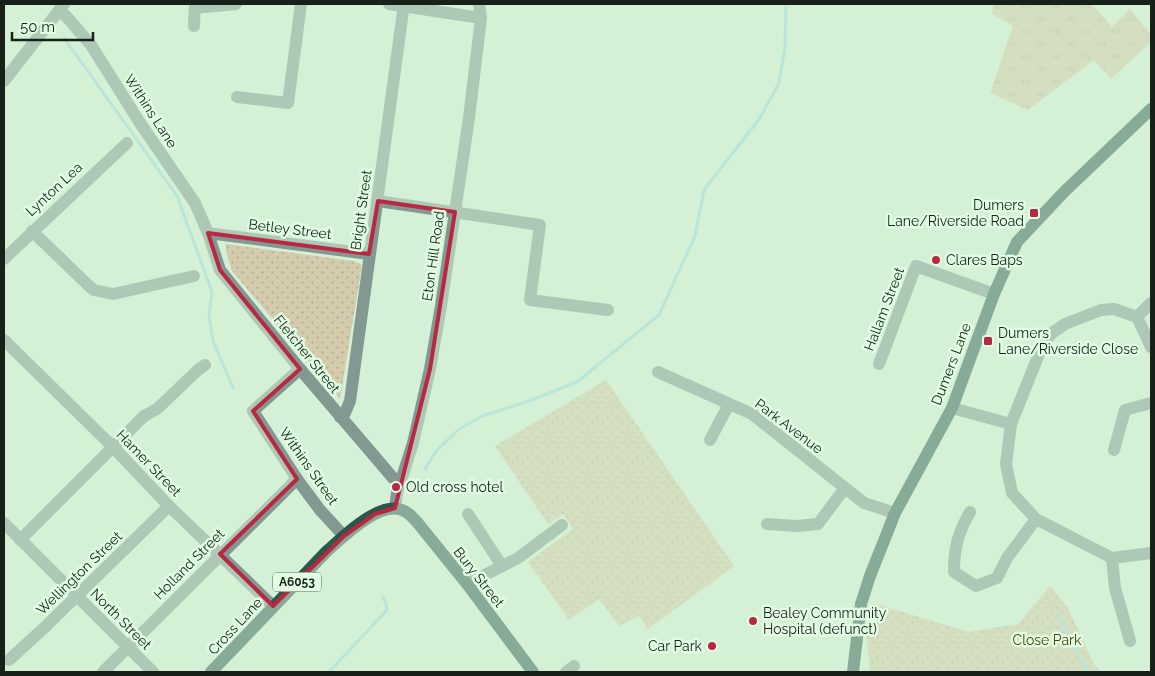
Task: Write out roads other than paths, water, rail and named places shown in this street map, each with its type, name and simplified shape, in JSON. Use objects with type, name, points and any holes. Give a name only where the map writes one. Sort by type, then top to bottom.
[{"type":"main road","name":"Dumers Lane","points":[[853,672],[861,604],[870,576],[895,513],[952,408],[994,294],[1017,242],[1064,192],[1151,109]]},
{"type":"main road","name":"Cross Lane","points":[[212,672],[327,551],[344,536],[375,514],[395,508]]},
{"type":"main road","name":"Bury Street","points":[[395,508],[409,514],[417,522],[533,672]]},
{"type":"street","points":[[194,26],[195,6],[236,4]]},
{"type":"street","points":[[237,97],[288,104],[301,4]]},
{"type":"street","points":[[389,4],[404,4],[481,18]]},
{"type":"street","name":"Bright Street","points":[[340,417],[345,413],[350,401],[404,4]]},
{"type":"street","name":"Eton Hill Road","points":[[395,508],[397,493],[413,443],[430,369],[455,212],[481,18],[480,4]]},
{"type":"street","points":[[4,82],[62,8]]},
{"type":"street","name":"Withins Lane","points":[[62,8],[66,16],[91,45],[140,123],[195,203],[208,233]]},
{"type":"street","name":"Lynton Lea","points":[[4,259],[127,143]]},
{"type":"street","points":[[378,201],[540,225],[530,300],[608,310]]},
{"type":"street","points":[[32,231],[89,286],[100,292],[120,293],[194,276]]},
{"type":"street","name":"Betley Street","points":[[208,233],[369,254]]},
{"type":"street","name":"Fletcher Street","points":[[208,233],[220,270],[340,417],[393,478],[401,481]]},
{"type":"street","name":"Hallam Street","points":[[879,364],[916,266],[994,294]]},
{"type":"street","points":[[1137,317],[1151,303]]},
{"type":"street","points":[[1151,347],[1137,317],[1114,309],[1101,310],[1065,324],[1052,333],[1043,344],[1011,424],[1006,464],[1012,493],[1036,519],[1112,558],[1151,554]]},
{"type":"street","name":"Hamer Street","points":[[4,340],[112,446],[169,506],[273,606]]},
{"type":"street","points":[[20,540],[146,413],[157,409],[198,369],[205,365]]},
{"type":"street","name":"Withins Street","points":[[300,369],[253,411],[297,479],[320,510],[344,536]]},
{"type":"street","name":"Park Avenue","points":[[658,372],[752,414],[864,503],[895,513]]},
{"type":"street","points":[[1114,450],[1125,410],[1151,402]]},
{"type":"street","points":[[710,440],[729,404]]},
{"type":"street","points":[[952,408],[1011,424]]},
{"type":"street","name":"Holland Street","points":[[103,672],[297,479]]},
{"type":"street","points":[[767,524],[797,526],[818,524],[845,488]]},
{"type":"street","name":"Wellington Street","points":[[9,660],[169,506]]},
{"type":"street","points":[[970,512],[959,530],[954,554],[954,572],[976,586],[997,578],[1007,558],[1036,519]]},
{"type":"street","points":[[468,514],[502,566]]},
{"type":"street","name":"North Street","points":[[4,523],[153,672]]},
{"type":"street","points":[[466,584],[518,558],[562,525]]},
{"type":"street","points":[[1112,558],[1115,588],[1130,641]]},
{"type":"waterway","points":[[425,469],[436,451],[458,430],[482,416],[529,401],[577,382],[659,315],[695,236],[704,190],[760,118],[779,83],[785,47],[786,4]]},
{"type":"waterway","points":[[64,38],[177,196],[212,292],[209,315],[213,341],[233,388]]},
{"type":"waterway","points":[[329,672],[387,610],[383,597]]},
{"type":"waterway","points":[[1059,616],[1088,672]]},
{"type":"place","name":"Dumers Lane/Riverside Road","points":[[1034,213]]},
{"type":"place","name":"Clares Baps","points":[[936,260]]},
{"type":"place","name":"Dumers Lane/Riverside Close","points":[[988,341]]},
{"type":"place","name":"Old cross hotel","points":[[396,487]]},
{"type":"place","name":"Bealey Community Hospital (defunct)","points":[[753,621]]},
{"type":"place","name":"Car Park","points":[[712,646]]},
{"type":"park label","name":"Close Park","points":[[1047,640]]}]
